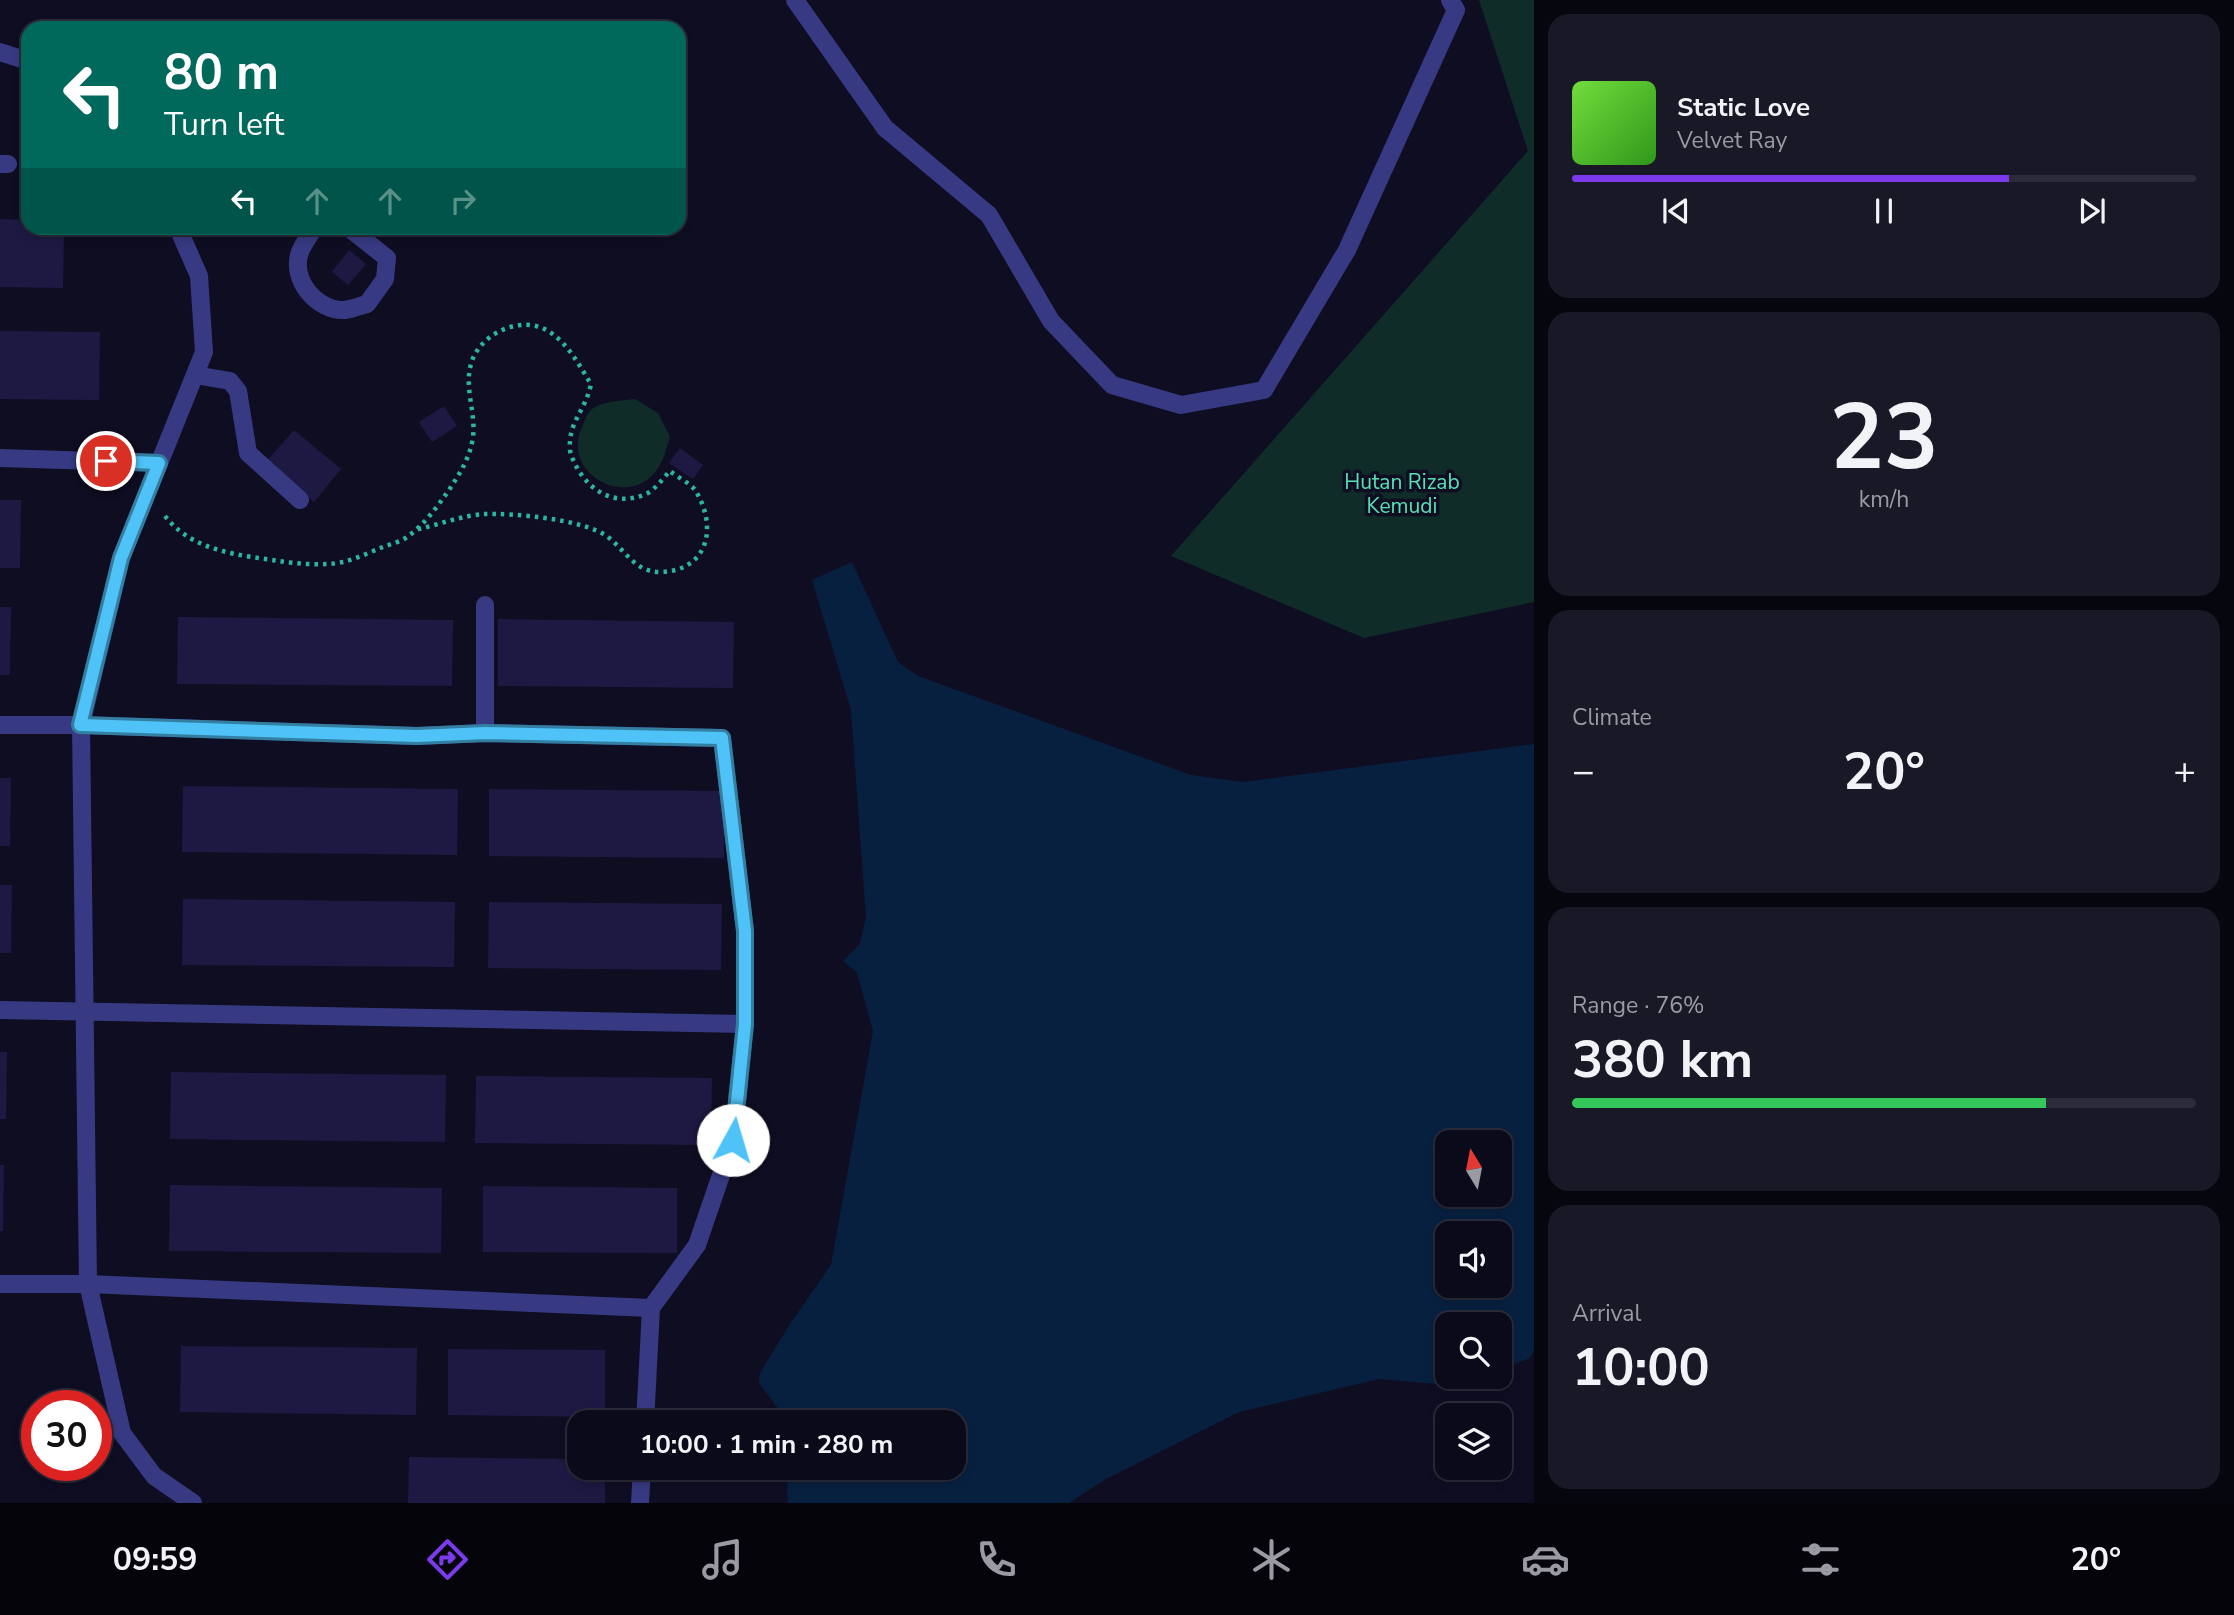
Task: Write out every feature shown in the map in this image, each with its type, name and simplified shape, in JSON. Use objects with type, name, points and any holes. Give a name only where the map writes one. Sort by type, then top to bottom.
[{"type":"street","points":[[795,0],[886,128],[989,215],[1051,321],[1112,385],[1181,405],[1264,390],[1347,250],[1456,10],[1450,0]]},
{"type":"street","points":[[0,51],[21,58]]},
{"type":"street","points":[[181,235],[199,276],[204,352],[121,558],[80,725],[88,1284],[122,1433],[155,1476],[193,1503]]},
{"type":"street","points":[[310,235],[299,253],[298,274],[305,290],[321,303],[343,310],[367,304],[385,279],[387,258],[358,235]]},
{"type":"street","points":[[195,375],[230,380],[238,391],[248,453],[300,500]]},
{"type":"street","points":[[0,458],[159,463]]},
{"type":"street","points":[[485,605],[485,733]]},
{"type":"street","points":[[0,725],[80,725],[417,736],[485,733],[722,738],[745,931],[745,1024],[733,1140],[697,1245],[652,1308],[646,1410]]},
{"type":"street","points":[[0,1010],[745,1024]]},
{"type":"street","points":[[0,1284],[88,1284],[652,1308]]},
{"type":"street","points":[[640,1503],[641,1480]]},
{"type":"path","points":[[147,493],[171,524],[196,543],[233,555],[292,563],[341,563],[407,538],[415,530],[435,511],[465,466],[473,438],[474,417],[468,385],[471,362],[481,343],[500,330],[523,325],[547,330],[569,349],[591,384],[588,398],[570,429],[570,453],[581,476],[600,494],[624,500],[649,493],[670,471],[694,489],[709,523],[707,542],[695,558],[680,567],[660,572],[641,568],[607,537],[579,526],[533,515],[481,514],[415,530]]},
{"type":"green space","name":"Hutan Rizab Kemudi","points":[[1479,0],[1534,0],[1534,602],[1364,638],[1171,556],[1528,151]]},
{"type":"green space","points":[[635,399],[658,413],[670,437],[661,463],[649,478],[634,486],[618,487],[603,482],[590,473],[581,460],[578,444],[586,417],[593,408],[610,402]]},
{"type":"water","points":[[852,562],[898,662],[918,676],[1191,775],[1243,782],[1534,744],[1534,1350],[1530,1358],[1512,1365],[1512,1312],[1435,1312],[1435,1384],[1379,1379],[1239,1412],[1106,1479],[1069,1503],[788,1503],[787,1480],[966,1480],[966,1410],[778,1410],[759,1383],[760,1373],[831,1265],[873,1031],[857,973],[843,961],[860,944],[866,917],[851,710],[812,580]]},
{"type":"building","points":[[0,219],[21,220],[21,235],[64,235],[63,288],[0,287]]},
{"type":"building","points":[[349,250],[366,264],[348,285],[332,272]]},
{"type":"building","points":[[0,331],[100,332],[99,400],[0,399]]},
{"type":"building","points":[[444,406],[457,426],[432,442],[419,422]]},
{"type":"building","points":[[294,430],[341,469],[314,502],[266,462]]},
{"type":"building","points":[[680,448],[703,465],[693,479],[669,463]]},
{"type":"building","points":[[0,500],[21,500],[20,568],[0,568]]},
{"type":"building","points":[[0,607],[11,607],[10,675],[0,675]]},
{"type":"building","points":[[178,617],[453,620],[452,686],[177,684]]},
{"type":"building","points":[[498,619],[734,622],[733,688],[498,686]]},
{"type":"building","points":[[0,778],[11,778],[10,846],[0,846]]},
{"type":"building","points":[[183,786],[458,789],[457,855],[182,852]]},
{"type":"building","points":[[489,789],[725,791],[724,858],[489,856]]},
{"type":"building","points":[[0,885],[12,885],[11,953],[0,953]]},
{"type":"building","points":[[183,899],[455,902],[454,967],[182,965]]},
{"type":"building","points":[[489,902],[722,904],[721,970],[488,968]]},
{"type":"building","points":[[0,1052],[7,1052],[6,1119],[0,1119]]},
{"type":"building","points":[[171,1072],[446,1075],[445,1142],[170,1139]]},
{"type":"building","points":[[476,1076],[712,1078],[711,1145],[475,1143]]},
{"type":"building","points":[[0,1165],[4,1165],[3,1231],[0,1231]]},
{"type":"building","points":[[170,1185],[442,1188],[441,1253],[169,1251]]},
{"type":"building","points":[[483,1186],[677,1188],[677,1253],[483,1252]]},
{"type":"building","points":[[181,1346],[417,1348],[416,1415],[180,1412]]},
{"type":"building","points":[[448,1349],[605,1350],[605,1410],[567,1410],[567,1417],[448,1415]]},
{"type":"building","points":[[409,1457],[567,1459],[567,1480],[605,1480],[605,1503],[408,1503]]},
{"type":"route","points":[[106,461],[159,463],[121,558],[80,725],[417,736],[485,733],[722,738],[745,931],[745,1024],[733,1140]]}]
